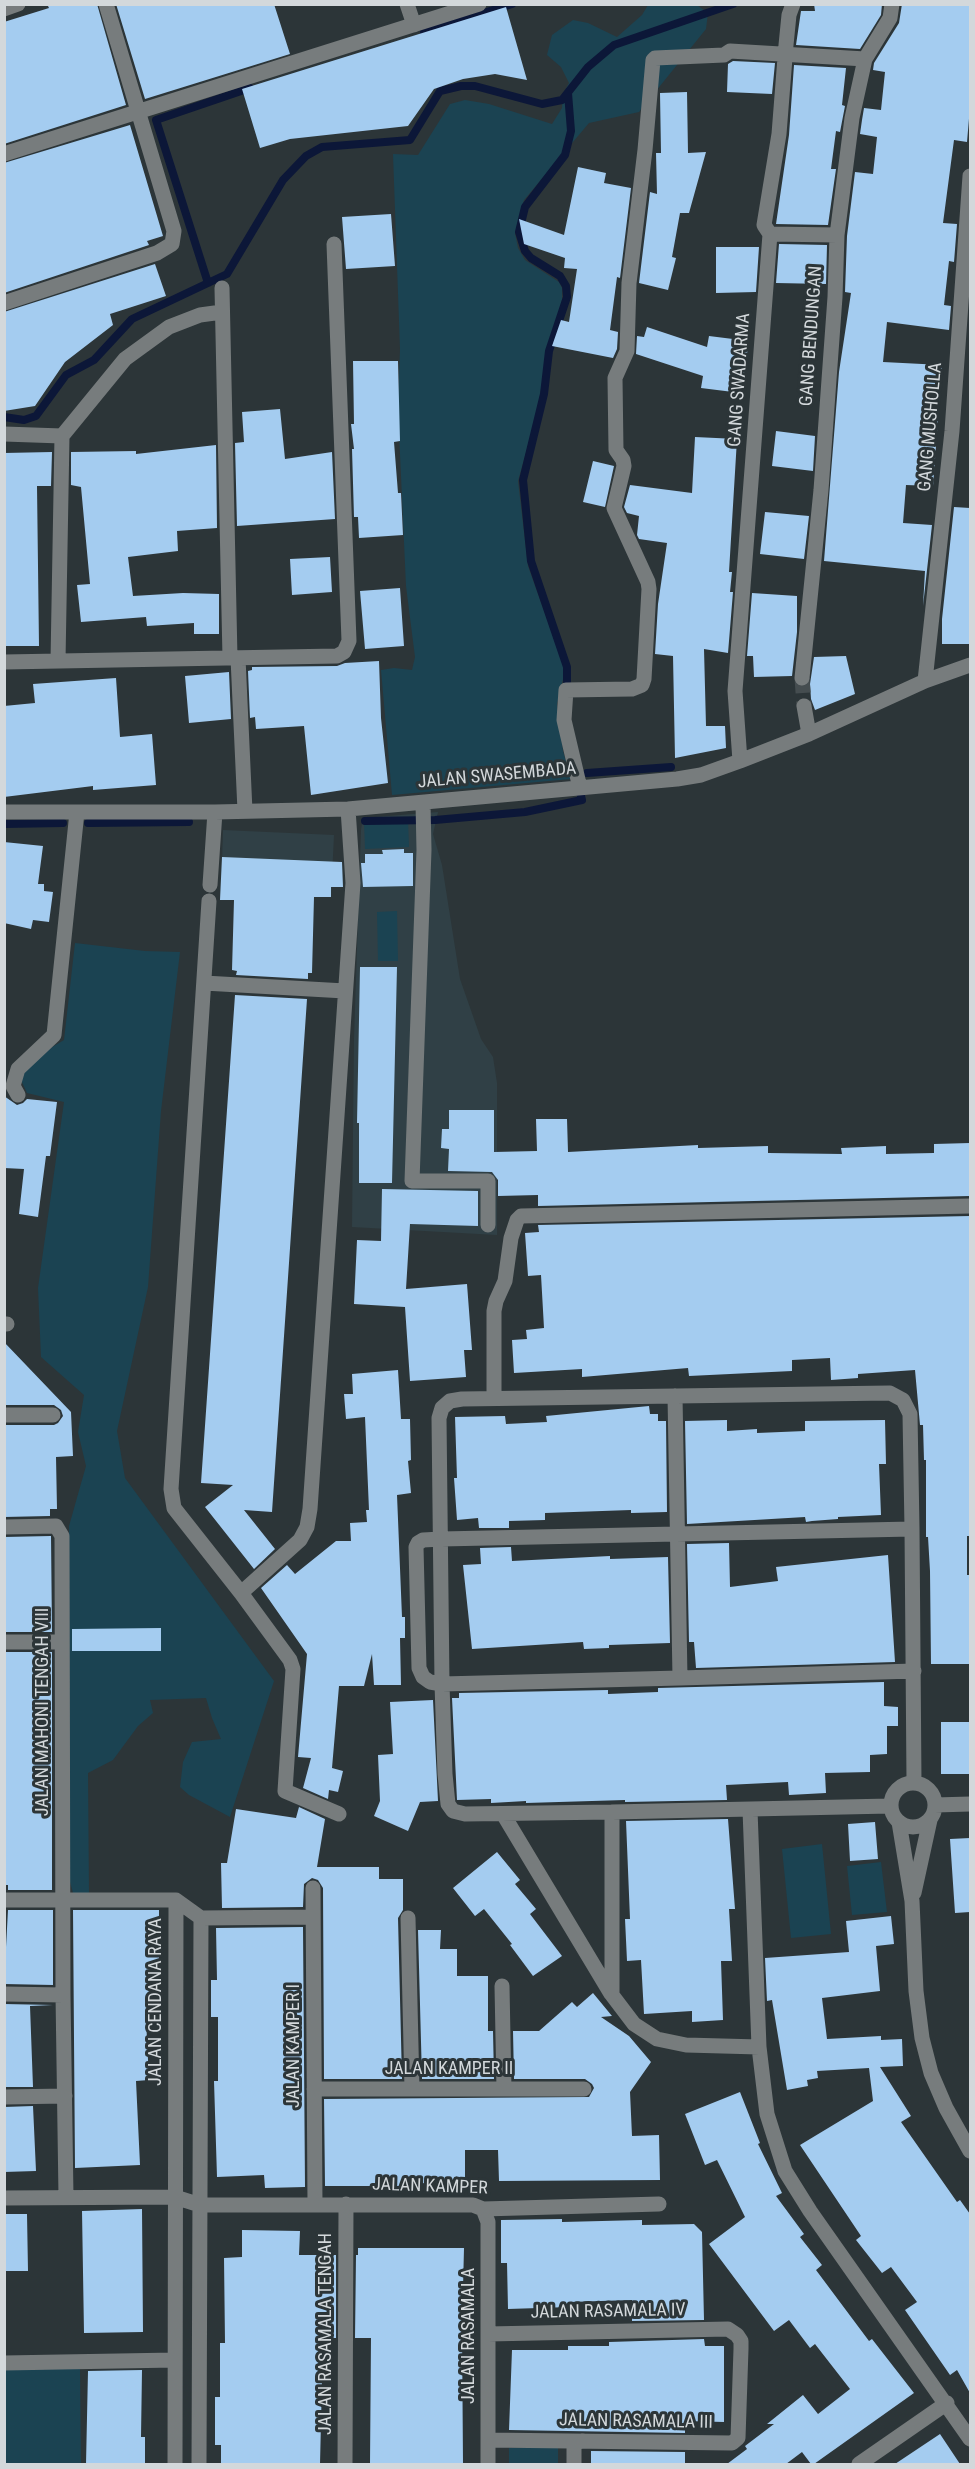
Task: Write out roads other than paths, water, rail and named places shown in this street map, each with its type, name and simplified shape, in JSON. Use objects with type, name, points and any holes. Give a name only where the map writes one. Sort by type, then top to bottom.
[{"type":"street","points":[[4,9],[18,4]]},
{"type":"street","points":[[4,303],[157,253],[172,244],[174,231],[106,4]]},
{"type":"street","points":[[407,4],[414,25]]},
{"type":"street","points":[[4,154],[479,4]]},
{"type":"street","name":"GANG SWADARMA","points":[[740,761],[735,691],[770,234],[764,225],[779,134],[789,15],[793,4]]},
{"type":"street","name":"GANG BENDUNGAN","points":[[802,678],[821,490],[835,297],[837,236],[855,97],[865,59],[890,18],[892,4]]},
{"type":"street","points":[[580,788],[564,720],[566,690],[632,689],[642,685],[644,680],[649,588],[614,508],[624,466],[616,450],[615,378],[627,351],[630,272],[653,60],[655,58],[724,55],[730,51],[865,59]]},
{"type":"street","name":"GANG MUSHOLLA","points":[[925,681],[952,431],[970,176]]},
{"type":"street","points":[[770,234],[837,236]]},
{"type":"street","points":[[4,662],[337,656],[344,652],[349,641],[334,244]]},
{"type":"street","points":[[222,288],[234,658],[245,811]]},
{"type":"street","points":[[58,661],[62,436],[125,358],[169,327],[200,315],[222,312]]},
{"type":"street","points":[[4,434],[62,436]]},
{"type":"street","name":"JALAN SWASEMBADA","points":[[4,812],[215,812],[348,809],[701,775],[809,734],[925,681],[970,665]]},
{"type":"street","points":[[804,706],[809,734]]},
{"type":"street","points":[[423,802],[424,850],[412,1181],[488,1181],[488,1225]]},
{"type":"street","points":[[241,1593],[300,1540],[307,1527],[353,883],[348,809]]},
{"type":"street","points":[[18,1095],[13,1086],[18,1069],[54,1035],[77,812]]},
{"type":"street","points":[[210,885],[215,812]]},
{"type":"street","points":[[209,901],[171,1489],[174,1508],[290,1660],[293,1669],[285,1791],[339,1814]]},
{"type":"street","points":[[204,983],[345,991]]},
{"type":"street","points":[[494,1398],[494,1311],[505,1281],[511,1238],[517,1220],[521,1216],[970,1206]]},
{"type":"street","points":[[890,1806],[502,1814],[465,1814],[453,1811],[448,1804],[445,1774],[442,1684],[439,1419],[442,1408],[450,1401],[494,1398],[890,1393],[903,1400],[910,1414],[914,1782]]},
{"type":"street","points":[[675,1396],[680,1677]]},
{"type":"street","points":[[4,1415],[53,1415]]},
{"type":"street","name":"JALAN MAHONI TENGAH VIII","points":[[4,1527],[56,1526],[62,1536],[66,2197]]},
{"type":"street","points":[[912,1529],[441,1539],[423,1540],[416,1548],[419,1668],[423,1677],[430,1682],[442,1684],[914,1671]]},
{"type":"street","points":[[418,1622],[442,1621]]},
{"type":"street","points":[[4,1642],[62,1642]]},
{"type":"street","points":[[912,1901],[932,1812],[932,1792],[927,1787],[914,1782],[900,1786],[894,1791],[890,1806],[894,1818],[912,1827],[932,1812],[970,1804]]},
{"type":"street","points":[[750,1810],[759,2046],[767,2114],[785,2172],[970,2439]]},
{"type":"street","points":[[612,1812],[612,1995]]},
{"type":"street","points":[[502,1814],[612,1995],[634,2024],[657,2039],[686,2045],[759,2046]]},
{"type":"street","points":[[899,1822],[912,1901],[916,1992],[922,2038],[931,2073],[946,2108],[970,2151]]},
{"type":"street","name":"JALAN KAMPER I","points":[[313,1888],[315,2205]]},
{"type":"street","points":[[4,1900],[176,1900]]},
{"type":"street","name":"JALAN CENDANA RAYA","points":[[176,1900],[201,1918]]},
{"type":"street","name":"JALAN CENDANA RAYA","points":[[175,2464],[176,1900]]},
{"type":"street","points":[[199,2464],[201,1918],[313,1917]]},
{"type":"street","points":[[408,1918],[412,2089]]},
{"type":"street","points":[[502,1986],[504,2089]]},
{"type":"street","points":[[4,1995],[63,1995]]},
{"type":"street","name":"JALAN KAMPER II","points":[[314,2089],[584,2089]]},
{"type":"street","points":[[4,2097],[65,2096]]},
{"type":"street","name":"JALAN KAMPER","points":[[4,2198],[175,2197],[200,2205],[473,2205],[483,2209],[659,2204]]},
{"type":"street","name":"JALAN RASAMALA TENGAH","points":[[345,2464],[346,2204]]},
{"type":"street","name":"JALAN RASAMALA","points":[[483,2209],[488,2222],[488,2464]]},
{"type":"street","name":"JALAN RASAMALA IV","points":[[488,2334],[728,2329]]},
{"type":"street","name":"JALAN RASAMALA III","points":[[488,2440],[732,2443],[738,2438],[741,2341],[733,2330],[728,2329]]},
{"type":"street","points":[[4,2363],[175,2360]]},
{"type":"street","points":[[859,2464],[946,2403]]},
{"type":"street","points":[[574,2464],[574,2446],[577,2442],[584,2441]]},
{"type":"waterway","points":[[424,32],[512,4]]},
{"type":"waterway","points":[[4,417],[24,420],[36,416],[66,375],[94,360],[132,319],[227,274],[283,180],[306,156],[322,147],[410,140],[440,91],[461,86],[475,86],[542,104],[562,100],[588,67],[614,45],[733,4]]},
{"type":"waterway","points":[[208,283],[156,120],[250,88]]},
{"type":"waterway","points":[[567,681],[567,667],[531,561],[523,480],[544,394],[549,351],[567,297],[566,286],[560,276],[531,258],[525,251],[519,232],[525,207],[565,155],[571,131],[568,93]]},
{"type":"waterway","points":[[587,773],[671,767]]},
{"type":"waterway","points":[[365,821],[435,820],[525,812],[582,800],[580,792]]},
{"type":"waterway","points":[[88,823],[189,822]]},
{"type":"waterway","points":[[4,824],[63,823]]},
{"type":"tunnel","points":[[802,678],[804,706]]}]
